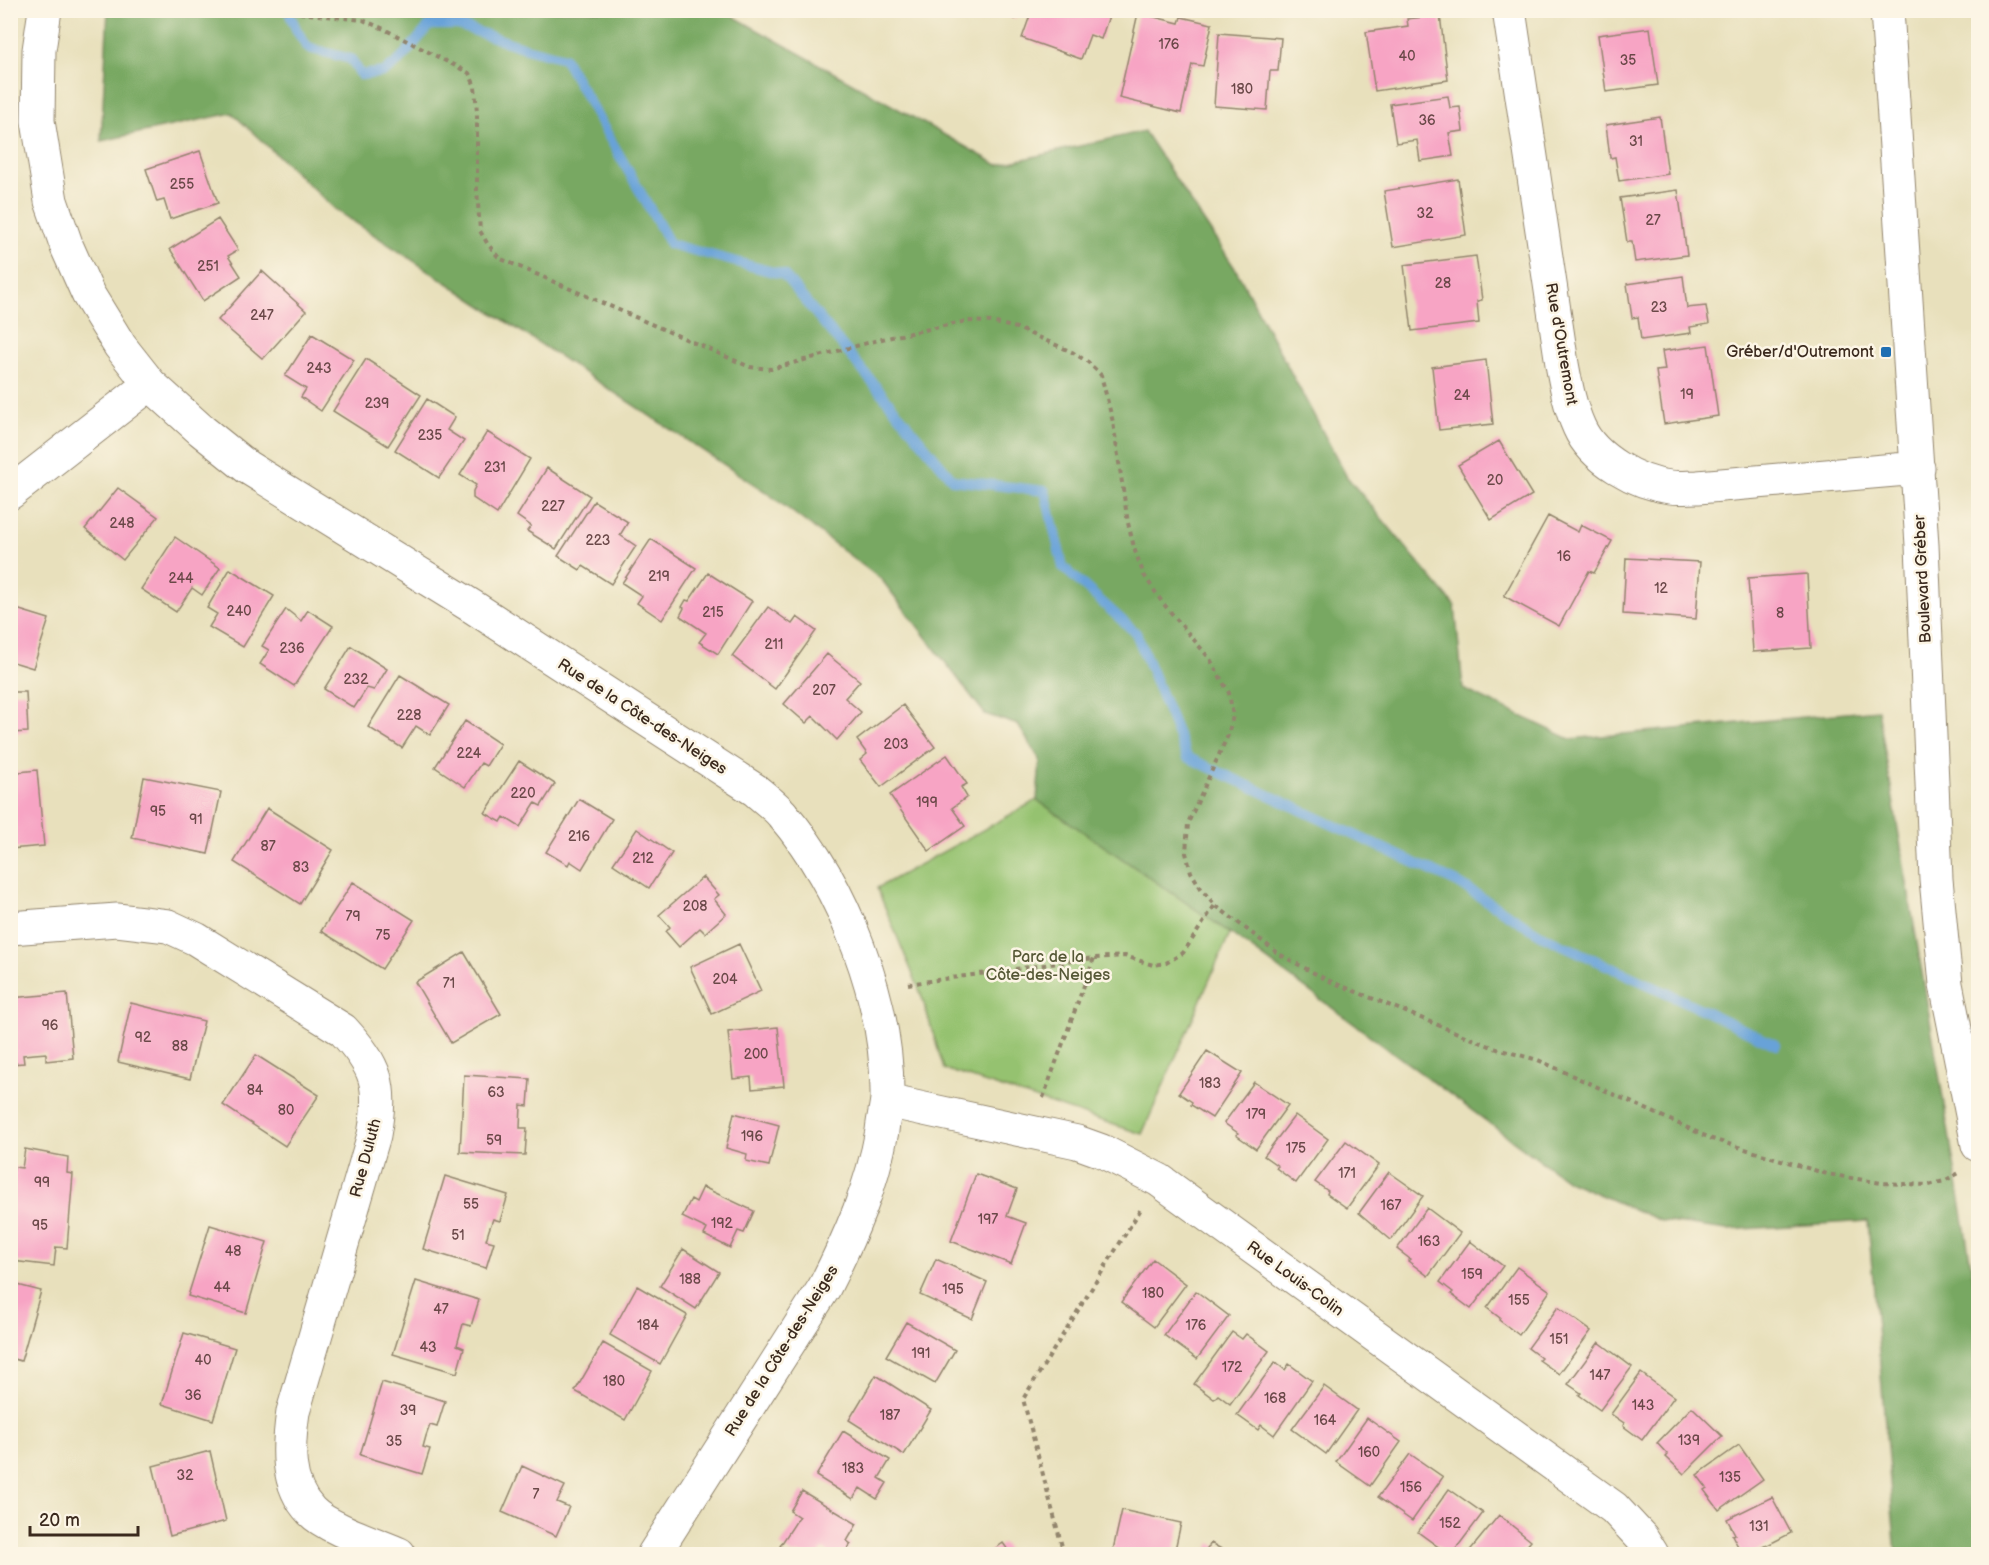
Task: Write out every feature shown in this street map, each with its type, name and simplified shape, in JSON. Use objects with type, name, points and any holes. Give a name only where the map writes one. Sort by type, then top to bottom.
[{"type":"street","name":"Rue de la Côte-des-Neiges","points":[[45,10],[39,50],[38,121],[51,201],[67,247],[88,294],[120,346],[150,384],[201,430],[247,466],[472,607],[755,790],[780,812],[800,837],[841,907],[872,986],[882,1032],[887,1101],[867,1192],[824,1288],[654,1554]]},
{"type":"street","name":"Rue d'Outremont","points":[[1509,10],[1569,401],[1580,430],[1595,450],[1643,480],[1670,487],[1698,487],[1918,468]]},
{"type":"street","name":"Boulevard Gréber","points":[[1887,10],[1918,468],[1939,919],[1946,984],[1978,1144]]},
{"type":"street","points":[[10,493],[150,384]]},
{"type":"street","name":"Rue Duluth","points":[[10,928],[117,920],[168,926],[196,939],[343,1030],[371,1065],[377,1088],[378,1111],[374,1135],[293,1412],[289,1441],[290,1466],[297,1491],[311,1511],[333,1525],[399,1554]]},
{"type":"street","name":"Rue Louis-Colin","points":[[887,1101],[1077,1142],[1102,1151],[1159,1180],[1614,1508],[1642,1538],[1652,1554]]},
{"type":"path","points":[[273,10],[330,15],[363,21],[384,29],[469,73],[475,86],[477,113],[477,190],[480,231],[499,258],[750,367],[771,369],[882,339],[967,321],[992,322],[1017,328],[1089,362],[1101,375],[1113,422],[1128,523],[1144,575],[1162,603],[1210,658],[1230,693],[1233,716],[1228,735],[1188,823],[1186,853],[1191,872],[1215,905],[1279,954],[1327,980],[1497,1049],[1538,1060],[1712,1139],[1827,1174],[1881,1183],[1929,1185],[1944,1181],[1959,1173]]},
{"type":"path","points":[[909,984],[1094,958],[1125,956],[1153,964],[1166,963],[1183,952],[1215,905]]},
{"type":"path","points":[[1031,1132],[1094,958]]},
{"type":"path","points":[[1064,1554],[1023,1399],[1159,1180]]},
{"type":"green space","points":[[108,10],[724,11],[998,165],[1144,131],[1236,270],[1347,477],[1455,606],[1463,689],[1570,739],[1878,710],[1978,1307],[1978,1554],[1896,1554],[1868,1221],[1727,1230],[1661,1221],[1568,1181],[1230,933],[1037,800],[1040,760],[1018,725],[985,714],[882,580],[766,492],[336,210],[232,113],[101,141]]},
{"type":"green space","name":"Parc de la Côte-des-Neiges","points":[[1037,800],[1230,933],[1142,1134],[944,1069],[921,994],[877,888]]},
{"type":"building","points":[[991,10],[1018,10],[1015,19]]},
{"type":"building","points":[[1032,10],[1111,10],[1101,39],[1090,35],[1081,59],[1022,38]]},
{"type":"building","points":[[1138,13],[1179,23],[1181,17],[1212,24],[1203,66],[1192,64],[1181,113],[1119,98]]},
{"type":"building","points":[[1440,15],[1448,80],[1375,91],[1366,32],[1408,26],[1407,19]]},
{"type":"building","points":[[1650,28],[1658,85],[1606,92],[1598,35]]},
{"type":"building","points":[[1219,33],[1281,38],[1278,71],[1270,71],[1267,110],[1214,106]]},
{"type":"building","points":[[1448,96],[1450,108],[1460,107],[1463,131],[1449,133],[1453,156],[1420,161],[1417,140],[1396,143],[1390,104]]},
{"type":"building","points":[[1660,117],[1668,174],[1619,181],[1615,157],[1610,158],[1606,125]]},
{"type":"building","points":[[200,151],[218,203],[170,219],[164,200],[157,202],[146,169]]},
{"type":"building","points":[[1458,179],[1466,235],[1393,247],[1384,191]]},
{"type":"building","points":[[1678,190],[1687,255],[1635,262],[1632,242],[1627,242],[1620,198]]},
{"type":"building","points":[[218,219],[238,250],[228,256],[241,276],[203,301],[170,249]]},
{"type":"building","points":[[1476,256],[1482,300],[1477,301],[1479,323],[1412,331],[1404,265]]},
{"type":"building","points":[[262,271],[306,311],[263,359],[218,320]]},
{"type":"building","points":[[1683,276],[1687,308],[1706,306],[1709,324],[1690,327],[1691,333],[1641,340],[1638,317],[1632,318],[1627,284]]},
{"type":"building","points":[[312,334],[354,360],[321,411],[301,397],[306,389],[285,376]]},
{"type":"building","points":[[1708,345],[1718,416],[1664,424],[1656,371],[1665,370],[1662,351]]},
{"type":"building","points":[[366,359],[421,395],[388,446],[333,411]]},
{"type":"building","points":[[1486,360],[1493,424],[1439,430],[1432,367]]},
{"type":"building","points":[[427,399],[455,417],[447,430],[464,441],[439,478],[395,450]]},
{"type":"building","points":[[487,432],[530,459],[497,514],[473,498],[476,485],[460,475]]},
{"type":"building","points":[[1499,441],[1532,495],[1491,520],[1458,465]]},
{"type":"building","points":[[547,468],[590,496],[556,549],[527,531],[531,526],[517,516]]},
{"type":"building","points":[[118,488],[158,517],[123,560],[85,529]]},
{"type":"building","points":[[594,501],[628,522],[620,535],[636,546],[611,584],[583,566],[580,570],[558,556]]},
{"type":"building","points":[[1548,516],[1578,532],[1581,525],[1612,541],[1594,573],[1589,571],[1559,626],[1504,596]]},
{"type":"building","points":[[175,537],[220,568],[202,595],[192,588],[176,612],[141,589]]},
{"type":"building","points":[[651,539],[696,568],[662,620],[637,603],[642,596],[622,583]]},
{"type":"building","points":[[1626,558],[1700,562],[1696,619],[1623,614]]},
{"type":"building","points":[[230,569],[274,596],[243,647],[209,627],[217,614],[207,608]]},
{"type":"building","points":[[708,573],[752,601],[718,654],[699,642],[706,633],[680,616],[686,600],[689,601]]},
{"type":"building","points":[[1807,574],[1811,648],[1753,652],[1748,578]]},
{"type":"building","points":[[10,607],[49,619],[33,668],[10,661]]},
{"type":"building","points":[[768,607],[792,624],[797,617],[816,631],[775,689],[732,656]]},
{"type":"building","points":[[286,609],[301,621],[308,610],[333,626],[294,686],[260,664],[269,650],[262,646]]},
{"type":"building","points":[[351,646],[387,669],[374,690],[367,688],[354,708],[324,689]]},
{"type":"building","points":[[827,654],[860,681],[845,698],[861,712],[837,740],[813,716],[806,723],[784,704]]},
{"type":"building","points":[[400,675],[449,705],[430,735],[416,726],[402,748],[368,727]]},
{"type":"building","points":[[10,692],[26,692],[28,732],[10,733]]},
{"type":"building","points":[[903,705],[935,747],[881,787],[860,760],[867,754],[857,740]]},
{"type":"building","points":[[465,721],[500,744],[486,766],[481,763],[465,787],[435,767]]},
{"type":"building","points":[[947,755],[967,784],[961,787],[967,797],[952,808],[965,826],[929,851],[890,795]]},
{"type":"building","points":[[519,761],[555,784],[541,806],[535,803],[520,827],[504,817],[501,822],[485,813]]},
{"type":"building","points":[[37,770],[44,846],[10,849],[10,773]]},
{"type":"building","points":[[144,777],[221,792],[208,854],[132,838]]},
{"type":"building","points":[[579,799],[612,819],[582,869],[570,861],[568,865],[546,852]]},
{"type":"building","points":[[267,808],[333,850],[300,904],[234,862]]},
{"type":"building","points":[[637,829],[672,853],[649,888],[613,864]]},
{"type":"building","points":[[703,877],[719,895],[714,899],[726,914],[705,933],[700,928],[679,947],[666,932],[670,927],[659,915]]},
{"type":"building","points":[[353,882],[414,920],[382,969],[321,931]]},
{"type":"building","points":[[739,944],[761,991],[712,1014],[690,967]]},
{"type":"building","points":[[464,952],[501,1014],[451,1043],[415,982]]},
{"type":"building","points":[[67,993],[73,1058],[46,1061],[46,1053],[23,1055],[24,1063],[10,1064],[10,998]]},
{"type":"building","points":[[131,1003],[204,1021],[190,1079],[118,1062]]},
{"type":"building","points":[[778,1027],[784,1086],[752,1089],[751,1077],[733,1079],[728,1032]]},
{"type":"building","points":[[1207,1051],[1242,1073],[1212,1118],[1191,1105],[1192,1102],[1179,1093]]},
{"type":"building","points":[[256,1055],[319,1095],[285,1146],[223,1105]]},
{"type":"building","points":[[464,1075],[530,1079],[528,1106],[521,1105],[520,1128],[527,1128],[525,1155],[460,1152]]},
{"type":"building","points":[[1254,1082],[1288,1105],[1256,1149],[1224,1123]]},
{"type":"building","points":[[734,1113],[779,1125],[769,1166],[746,1161],[747,1154],[726,1148]]},
{"type":"building","points":[[1295,1115],[1328,1139],[1296,1183],[1264,1156]]},
{"type":"building","points":[[1346,1141],[1379,1165],[1347,1208],[1315,1182]]},
{"type":"building","points":[[25,1149],[68,1157],[67,1173],[73,1174],[67,1248],[56,1247],[54,1266],[12,1261],[14,1241],[10,1240],[10,1191],[14,1167],[22,1168]]},
{"type":"building","points":[[1389,1172],[1423,1196],[1391,1240],[1359,1213]]},
{"type":"building","points":[[976,1174],[1017,1189],[1007,1216],[1026,1223],[1011,1264],[951,1241]]},
{"type":"building","points":[[445,1176],[508,1195],[500,1221],[493,1219],[489,1230],[486,1240],[494,1242],[486,1268],[423,1249]]},
{"type":"building","points":[[703,1187],[754,1211],[744,1233],[738,1231],[730,1248],[704,1235],[707,1229],[682,1217],[691,1199],[696,1202]]},
{"type":"building","points":[[1427,1208],[1460,1233],[1428,1276],[1408,1261],[1410,1259],[1397,1249]]},
{"type":"building","points":[[210,1225],[267,1242],[246,1313],[188,1296]]},
{"type":"building","points":[[1470,1241],[1503,1266],[1471,1309],[1451,1294],[1453,1292],[1440,1282]]},
{"type":"building","points":[[683,1249],[719,1272],[696,1309],[660,1286]]},
{"type":"building","points":[[936,1259],[987,1282],[972,1319],[920,1295]]},
{"type":"building","points":[[1153,1259],[1186,1284],[1154,1327],[1121,1302]]},
{"type":"building","points":[[1517,1267],[1550,1291],[1519,1335],[1487,1308]]},
{"type":"building","points":[[416,1281],[479,1300],[471,1326],[463,1324],[457,1345],[464,1348],[457,1373],[393,1354]]},
{"type":"building","points":[[10,1283],[41,1291],[21,1361],[10,1358]]},
{"type":"building","points":[[637,1286],[687,1315],[660,1364],[610,1335]]},
{"type":"building","points":[[1196,1291],[1229,1316],[1197,1359],[1164,1335]]},
{"type":"building","points":[[1558,1307],[1591,1331],[1559,1374],[1539,1360],[1541,1358],[1528,1348]]},
{"type":"building","points":[[906,1322],[955,1350],[935,1384],[886,1356]]},
{"type":"building","points":[[1232,1332],[1242,1339],[1246,1334],[1269,1351],[1230,1404],[1218,1395],[1214,1399],[1194,1384]]},
{"type":"building","points":[[184,1333],[235,1348],[213,1420],[162,1404]]},
{"type":"building","points":[[1599,1342],[1632,1367],[1600,1410],[1568,1384]]},
{"type":"building","points":[[603,1343],[652,1371],[625,1420],[575,1391]]},
{"type":"building","points":[[1275,1362],[1285,1370],[1289,1364],[1312,1381],[1274,1435],[1261,1425],[1258,1430],[1237,1415]]},
{"type":"building","points":[[1641,1373],[1674,1397],[1642,1440],[1611,1414]]},
{"type":"building","points":[[876,1375],[931,1410],[904,1455],[849,1420]]},
{"type":"building","points":[[382,1382],[445,1401],[437,1427],[430,1425],[426,1436],[423,1447],[430,1449],[422,1474],[360,1455]]},
{"type":"building","points":[[1324,1386],[1357,1410],[1326,1454],[1292,1429]]},
{"type":"building","points":[[1692,1407],[1722,1436],[1684,1474],[1666,1457],[1668,1455],[1657,1443]]},
{"type":"building","points":[[1367,1418],[1401,1442],[1370,1486],[1336,1462]]},
{"type":"building","points":[[843,1431],[890,1460],[879,1478],[887,1483],[877,1499],[860,1488],[853,1499],[816,1476]]},
{"type":"building","points":[[1739,1445],[1763,1479],[1719,1510],[1704,1490],[1707,1488],[1697,1475]]},
{"type":"building","points":[[210,1451],[226,1521],[170,1536],[153,1466]]},
{"type":"building","points":[[1410,1454],[1443,1477],[1412,1521],[1378,1497]]},
{"type":"building","points":[[522,1466],[565,1486],[557,1502],[569,1507],[556,1536],[502,1512]]},
{"type":"building","points":[[1449,1489],[1483,1513],[1452,1554],[1448,1554],[1418,1532]]},
{"type":"building","points":[[802,1491],[857,1524],[847,1541],[851,1544],[844,1554],[832,1554],[823,1549],[819,1554],[793,1554],[780,1546],[799,1517],[790,1511]]},
{"type":"building","points":[[1772,1497],[1791,1533],[1750,1554],[1742,1554],[1727,1519]]},
{"type":"building","points":[[1122,1510],[1181,1523],[1174,1554],[1112,1554]]},
{"type":"building","points":[[1499,1515],[1531,1541],[1520,1554],[1467,1554]]},
{"type":"building","points":[[1003,1543],[1011,1554],[988,1554]]},
{"type":"building","points":[[1211,1543],[1230,1554],[1204,1554]]},
{"type":"waterway","points":[[288,10],[297,31],[308,48],[351,59],[361,75],[384,72],[400,60],[430,25],[458,25],[522,47],[564,58],[670,244],[784,275],[953,480],[1045,491],[1063,567],[1136,633],[1187,757],[1458,883],[1543,936],[1776,1045]]},
{"type":"place","name":"Gréber/d'Outremont","points":[[1886,352]]}]
